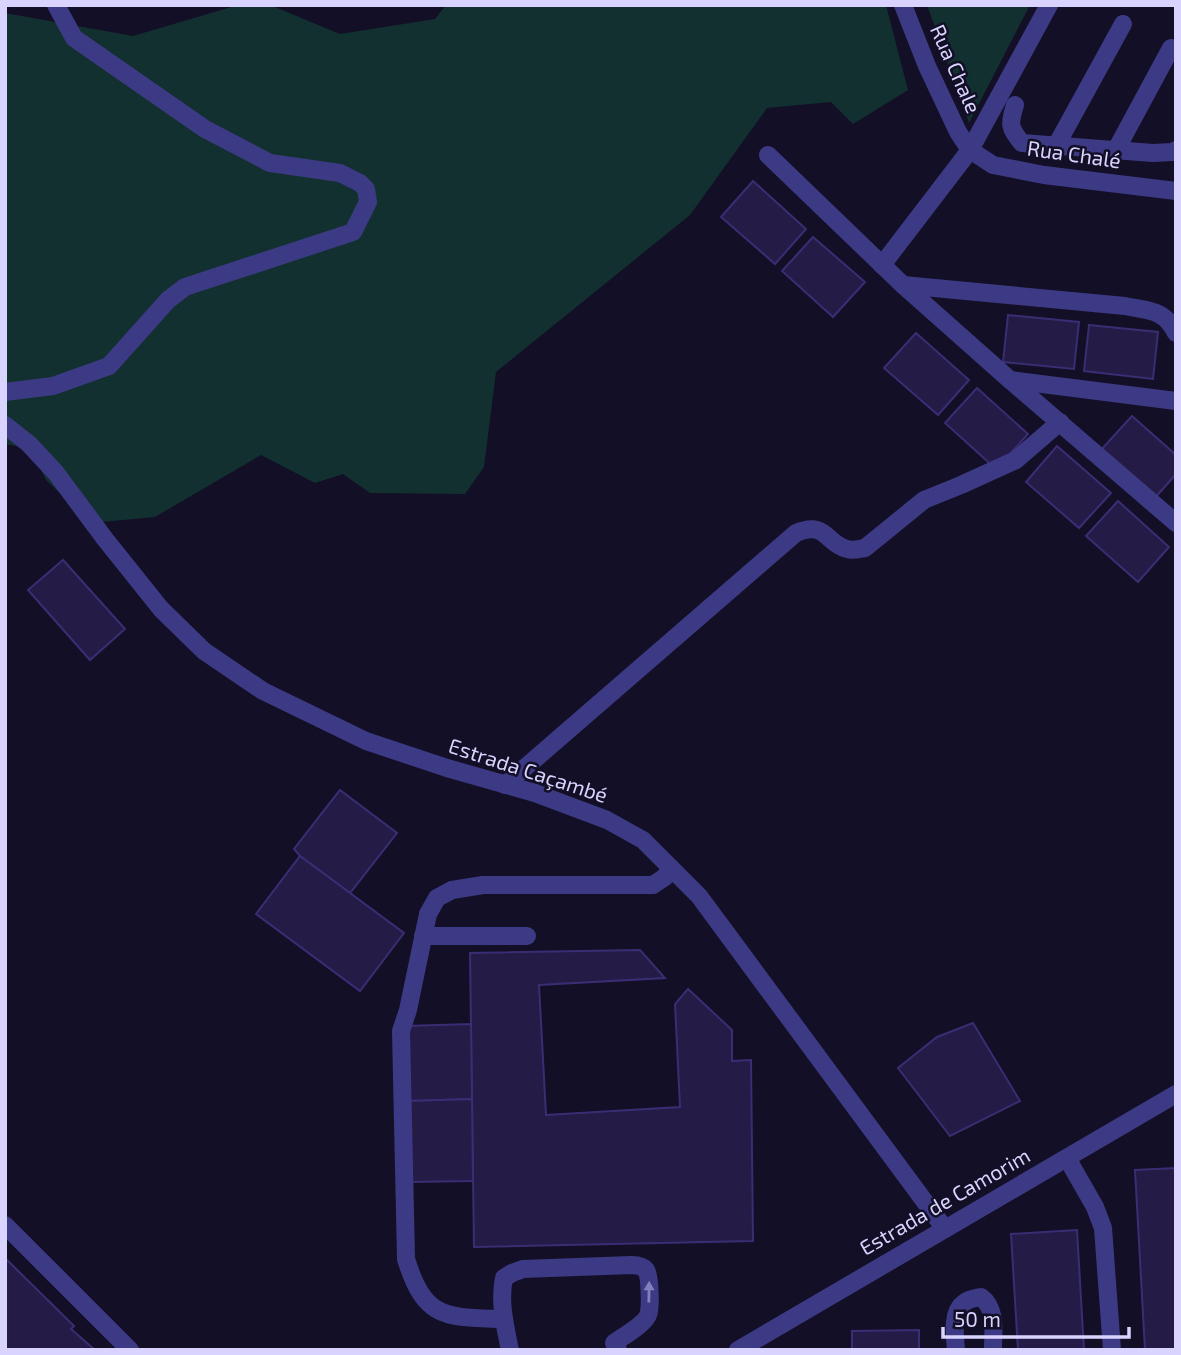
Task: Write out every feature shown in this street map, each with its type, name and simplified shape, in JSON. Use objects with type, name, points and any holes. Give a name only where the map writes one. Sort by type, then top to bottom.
[{"type":"street","points":[[5,392],[53,386],[109,366],[168,300],[185,286],[353,232],[368,202],[366,189],[340,173],[270,163],[205,129],[74,38],[56,5]]},
{"type":"street","name":"Rua Chale","points":[[903,5],[926,66],[958,132],[970,150]]},
{"type":"street","points":[[882,265],[970,150],[1049,5]]},
{"type":"street","points":[[1056,146],[1123,24]]},
{"type":"street","points":[[1116,150],[1171,48]]},
{"type":"street","points":[[1015,106],[1010,121],[1013,134],[1022,143],[1153,153],[1176,150]]},
{"type":"street","name":"Rua Chalé","points":[[970,150],[993,165],[1044,175],[1176,191]]},
{"type":"street","points":[[768,155],[903,285],[1176,523]]},
{"type":"street","points":[[903,285],[1125,306],[1160,314],[1176,333]]},
{"type":"street","points":[[1010,380],[1176,401]]},
{"type":"street","points":[[505,785],[796,533],[806,528],[817,530],[846,549],[864,548],[924,500],[1016,460],[1060,422]]},
{"type":"street","name":"Estrada Caçambé","points":[[5,425],[29,444],[56,472],[161,609],[204,651],[264,691],[366,741],[535,793],[607,820],[643,840],[699,896],[945,1228]]},
{"type":"street","points":[[504,1318],[450,1316],[435,1310],[418,1291],[406,1259],[401,1031],[428,914],[437,898],[452,890],[483,885],[653,884],[665,877],[671,869]]},
{"type":"street","points":[[423,936],[527,936]]},
{"type":"street","name":"Estrada de Camorim","points":[[737,1350],[1176,1094]]},
{"type":"street","points":[[1067,1158],[1096,1207],[1103,1228],[1112,1350]]},
{"type":"street","points":[[5,1225],[130,1350]]},
{"type":"street","points":[[510,1350],[501,1289],[504,1278],[512,1272],[523,1269],[640,1266],[647,1271],[649,1278],[649,1314],[644,1321],[614,1343],[618,1350]]},
{"type":"street","points":[[956,1350],[959,1308],[964,1303],[981,1297],[989,1303],[993,1317],[993,1350]]},
{"type":"green space","points":[[238,5],[270,5],[340,34],[435,19],[446,5],[886,5],[908,90],[853,124],[831,102],[767,108],[690,215],[496,372],[484,467],[465,494],[370,493],[343,474],[315,483],[261,455],[155,517],[91,523],[46,480],[31,449],[5,444],[5,13],[133,36]]},
{"type":"green space","points":[[927,5],[1030,5],[969,123]]},
{"type":"building","points":[[753,181],[806,229],[775,264],[721,217]]},
{"type":"building","points":[[813,237],[865,282],[833,317],[782,271]]},
{"type":"building","points":[[1008,315],[1079,322],[1074,369],[1003,362]]},
{"type":"building","points":[[1089,325],[1158,332],[1153,379],[1084,371]]},
{"type":"building","points":[[916,333],[969,380],[938,415],[884,368]]},
{"type":"building","points":[[977,388],[1028,434],[996,469],[945,423]]},
{"type":"building","points":[[1132,416],[1176,455],[1176,474],[1154,499],[1100,451]]},
{"type":"building","points":[[1057,446],[1111,493],[1079,528],[1026,482]]},
{"type":"building","points":[[1118,501],[1169,547],[1138,582],[1086,536]]},
{"type":"building","points":[[63,560],[125,629],[90,660],[28,590]]},
{"type":"building","points":[[340,790],[397,833],[350,893],[294,849]]},
{"type":"building","points":[[300,856],[404,933],[360,991],[256,914]]},
{"type":"building","points":[[640,950],[665,978],[539,985],[546,1115],[680,1107],[675,1004],[688,989],[732,1030],[732,1061],[751,1060],[753,1241],[474,1247],[470,953]]},
{"type":"building","points":[[973,1023],[1020,1101],[950,1136],[898,1068],[937,1037]]},
{"type":"building","points":[[471,1024],[472,1099],[407,1101],[405,1026]]},
{"type":"building","points":[[472,1099],[473,1181],[409,1182],[407,1101]]},
{"type":"building","points":[[1176,1168],[1176,1350],[1145,1350],[1135,1170]]},
{"type":"building","points":[[1077,1230],[1084,1350],[1018,1350],[1011,1234]]},
{"type":"building","points":[[5,1258],[74,1326],[71,1329],[95,1350],[5,1350]]},
{"type":"building","points":[[919,1330],[919,1350],[852,1350],[852,1331]]}]
